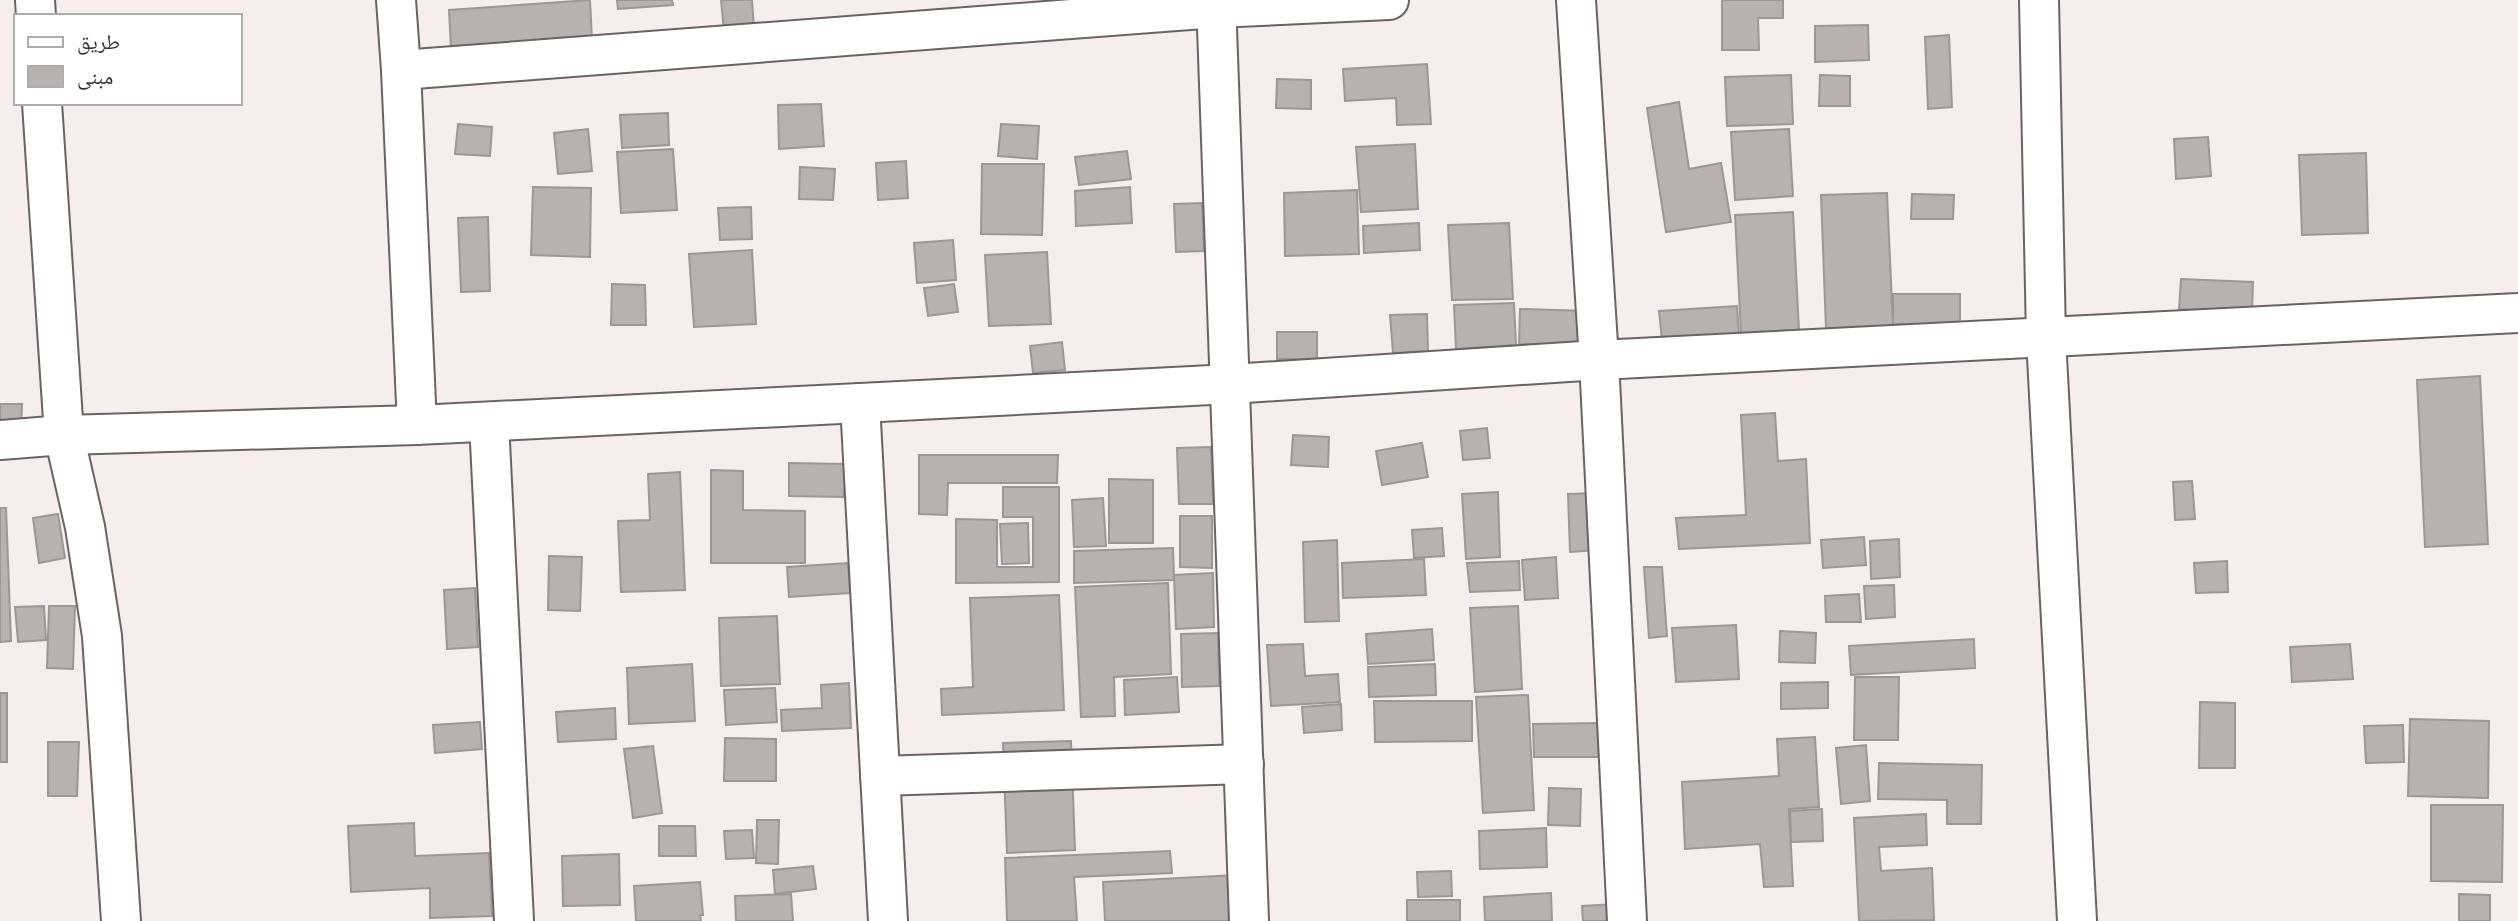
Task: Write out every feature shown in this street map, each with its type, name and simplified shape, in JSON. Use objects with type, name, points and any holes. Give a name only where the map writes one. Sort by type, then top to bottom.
[{"type":"street","points":[[396,0],[417,425]]},
{"type":"street","points":[[401,70],[1216,4],[1389,0]]},
{"type":"street","points":[[1576,0],[1599,360],[1627,921]]},
{"type":"street","points":[[2039,0],[2046,338],[2077,921]]},
{"type":"street","points":[[1216,4],[1249,921]]},
{"type":"street","points":[[42,105],[64,435],[85,527],[102,636],[121,921]]},
{"type":"street","points":[[0,440],[64,435],[489,422],[1231,384],[1599,360],[2518,313]]},
{"type":"street","points":[[860,403],[888,921]]},
{"type":"street","points":[[489,422],[514,921]]},
{"type":"street","points":[[880,776],[1244,764]]},
{"type":"building","points":[[590,0],[592,40],[451,49],[449,10]]},
{"type":"building","points":[[617,0],[672,0],[673,5],[618,9]]},
{"type":"building","points":[[721,0],[752,0],[754,29],[724,31]]},
{"type":"building","points":[[1722,0],[1783,0],[1783,18],[1758,18],[1759,50],[1722,50]]},
{"type":"building","points":[[1868,25],[1869,60],[1815,62],[1815,26]]},
{"type":"building","points":[[1949,35],[1952,107],[1928,109],[1925,37]]},
{"type":"building","points":[[1427,64],[1431,124],[1397,125],[1396,98],[1345,101],[1343,69]]},
{"type":"building","points":[[1791,75],[1793,124],[1727,126],[1725,77]]},
{"type":"building","points":[[1820,75],[1850,76],[1850,106],[1819,106]]},
{"type":"building","points":[[1277,79],[1311,80],[1311,109],[1276,108]]},
{"type":"building","points":[[1679,102],[1689,169],[1721,163],[1731,222],[1666,232],[1647,108]]},
{"type":"building","points":[[821,104],[824,146],[779,149],[778,105]]},
{"type":"building","points":[[668,113],[669,145],[622,148],[620,115]]},
{"type":"building","points":[[458,124],[492,127],[490,156],[455,154]]},
{"type":"building","points":[[1001,124],[1039,126],[1037,159],[998,156]]},
{"type":"building","points":[[588,129],[592,171],[558,174],[554,133]]},
{"type":"building","points":[[1789,129],[1793,196],[1735,200],[1731,132]]},
{"type":"building","points":[[2208,137],[2211,176],[2176,179],[2174,139]]},
{"type":"building","points":[[1415,144],[1418,209],[1361,212],[1356,147]]},
{"type":"building","points":[[673,149],[677,210],[621,213],[617,152]]},
{"type":"building","points":[[1127,151],[1131,179],[1079,185],[1075,157]]},
{"type":"building","points":[[2366,153],[2368,233],[2302,235],[2299,155]]},
{"type":"building","points":[[906,161],[908,198],[878,200],[876,163]]},
{"type":"building","points":[[982,164],[1044,164],[1042,235],[981,234]]},
{"type":"building","points":[[800,167],[835,169],[833,200],[799,199]]},
{"type":"building","points":[[533,187],[591,188],[590,257],[531,255]]},
{"type":"building","points":[[1130,187],[1132,223],[1076,226],[1075,191]]},
{"type":"building","points":[[1357,190],[1359,254],[1285,256],[1284,193]]},
{"type":"building","points":[[1887,193],[1893,326],[1826,329],[1821,195]]},
{"type":"building","points":[[1912,194],[1954,195],[1953,219],[1911,219]]},
{"type":"building","points":[[1202,203],[1204,251],[1176,252],[1174,204]]},
{"type":"building","points":[[751,207],[752,239],[720,240],[718,208]]},
{"type":"building","points":[[1793,212],[1799,331],[1741,333],[1735,215]]},
{"type":"building","points":[[488,217],[490,291],[461,292],[458,218]]},
{"type":"building","points":[[1419,223],[1420,250],[1364,253],[1363,226]]},
{"type":"building","points":[[1509,223],[1513,299],[1452,300],[1448,225]]},
{"type":"building","points":[[953,240],[956,280],[917,283],[914,243]]},
{"type":"building","points":[[752,250],[756,324],[694,327],[689,254]]},
{"type":"building","points":[[1047,252],[1051,324],[989,326],[985,255]]},
{"type":"building","points":[[2181,279],[2253,282],[2252,312],[2179,309]]},
{"type":"building","points":[[612,284],[645,285],[646,325],[611,325]]},
{"type":"building","points":[[954,284],[958,312],[928,316],[924,288]]},
{"type":"building","points":[[1893,294],[1960,294],[1960,325],[1893,324]]},
{"type":"building","points":[[1514,303],[1516,345],[1456,349],[1454,305]]},
{"type":"building","points":[[1737,306],[1739,335],[1662,340],[1659,311]]},
{"type":"building","points":[[1520,309],[1587,311],[1586,346],[1519,344]]},
{"type":"building","points":[[1427,314],[1428,351],[1393,353],[1390,315]]},
{"type":"building","points":[[1277,332],[1317,332],[1317,359],[1277,359]]},
{"type":"building","points":[[1062,342],[1065,370],[1033,373],[1030,346]]},
{"type":"building","points":[[2480,376],[2488,544],[2425,547],[2417,380]]},
{"type":"building","points":[[0,404],[22,404],[21,432],[0,431]]},
{"type":"building","points":[[1775,413],[1778,461],[1806,459],[1810,543],[1679,549],[1676,518],[1746,515],[1741,415]]},
{"type":"building","points":[[1487,428],[1490,458],[1463,460],[1460,431]]},
{"type":"building","points":[[1293,435],[1329,437],[1328,467],[1291,465]]},
{"type":"building","points":[[1422,443],[1428,477],[1382,485],[1376,451]]},
{"type":"building","points":[[1211,447],[1213,504],[1179,504],[1177,448]]},
{"type":"building","points":[[919,455],[1058,455],[1057,483],[948,483],[947,515],[919,514]]},
{"type":"building","points":[[789,463],[845,464],[844,497],[789,496]]},
{"type":"building","points":[[711,470],[743,471],[743,510],[805,511],[805,563],[711,563]]},
{"type":"building","points":[[680,472],[685,590],[621,592],[618,521],[650,520],[648,474]]},
{"type":"building","points":[[1109,479],[1153,480],[1153,543],[1109,543]]},
{"type":"building","points":[[2192,481],[2195,519],[2175,520],[2173,482]]},
{"type":"building","points":[[1003,487],[1059,487],[1059,582],[956,583],[956,519],[997,520],[997,567],[1033,567],[1033,517],[1003,517]]},
{"type":"building","points":[[1498,492],[1500,557],[1466,559],[1462,494]]},
{"type":"building","points":[[1596,493],[1598,550],[1570,552],[1568,494]]},
{"type":"building","points":[[1103,498],[1106,546],[1074,547],[1072,500]]},
{"type":"building","points":[[0,508],[6,508],[11,641],[0,642]]},
{"type":"building","points":[[58,514],[65,558],[39,563],[33,518]]},
{"type":"building","points":[[1180,516],[1212,516],[1212,568],[1180,567]]},
{"type":"building","points":[[1028,523],[1029,563],[1002,564],[1000,524]]},
{"type":"building","points":[[1442,528],[1444,556],[1414,558],[1412,530]]},
{"type":"building","points":[[1864,537],[1866,565],[1823,568],[1821,540]]},
{"type":"building","points":[[1899,539],[1900,577],[1871,579],[1870,541]]},
{"type":"building","points":[[1337,540],[1339,621],[1305,622],[1303,542]]},
{"type":"building","points":[[1173,548],[1174,580],[1074,583],[1074,551]]},
{"type":"building","points":[[549,556],[582,557],[580,611],[548,610]]},
{"type":"building","points":[[1556,557],[1558,598],[1525,600],[1522,560]]},
{"type":"building","points":[[1424,559],[1426,595],[1343,598],[1342,563]]},
{"type":"building","points":[[1519,561],[1520,590],[1470,592],[1467,563]]},
{"type":"building","points":[[2227,561],[2228,592],[2196,593],[2194,563]]},
{"type":"building","points":[[848,563],[850,593],[789,597],[787,567]]},
{"type":"building","points":[[1644,567],[1662,567],[1667,636],[1649,638]]},
{"type":"building","points":[[1213,573],[1214,627],[1176,629],[1174,575]]},
{"type":"building","points":[[1168,583],[1171,674],[1114,677],[1115,716],[1081,717],[1075,587]]},
{"type":"building","points":[[1894,585],[1895,617],[1866,619],[1864,586]]},
{"type":"building","points":[[475,588],[478,647],[447,649],[444,590]]},
{"type":"building","points":[[1859,594],[1861,622],[1826,622],[1825,596]]},
{"type":"building","points":[[1059,595],[1064,710],[942,715],[941,689],[973,687],[970,598]]},
{"type":"building","points":[[44,606],[46,640],[18,642],[15,607]]},
{"type":"building","points":[[49,606],[75,606],[73,669],[47,668]]},
{"type":"building","points":[[1518,606],[1522,689],[1475,692],[1470,608]]},
{"type":"building","points":[[777,616],[780,684],[721,686],[719,618]]},
{"type":"building","points":[[1736,625],[1739,679],[1676,682],[1672,628]]},
{"type":"building","points":[[1432,629],[1434,660],[1368,664],[1366,634]]},
{"type":"building","points":[[1780,631],[1816,633],[1815,663],[1779,662]]},
{"type":"building","points":[[1218,633],[1219,686],[1182,687],[1181,634]]},
{"type":"building","points":[[1974,639],[1975,668],[1851,675],[1849,646]]},
{"type":"building","points":[[1303,644],[1305,676],[1338,674],[1340,702],[1271,706],[1267,645]]},
{"type":"building","points":[[2350,644],[2353,679],[2292,682],[2290,647]]},
{"type":"building","points":[[692,664],[695,721],[629,724],[627,668]]},
{"type":"building","points":[[1435,664],[1436,695],[1369,697],[1368,667]]},
{"type":"building","points":[[1177,677],[1179,712],[1125,715],[1124,680]]},
{"type":"building","points":[[1855,677],[1899,677],[1898,740],[1854,740]]},
{"type":"building","points":[[1828,682],[1828,708],[1781,709],[1781,683]]},
{"type":"building","points":[[849,683],[851,728],[782,731],[781,710],[822,708],[821,685]]},
{"type":"building","points":[[775,688],[777,722],[726,725],[724,690]]},
{"type":"building","points":[[0,693],[7,693],[7,762],[0,762]]},
{"type":"building","points":[[1528,695],[1534,810],[1483,813],[1476,697]]},
{"type":"building","points":[[1374,701],[1472,701],[1472,741],[1375,742]]},
{"type":"building","points":[[2200,702],[2235,703],[2235,768],[2199,768]]},
{"type":"building","points":[[1341,704],[1342,730],[1304,733],[1302,707]]},
{"type":"building","points":[[615,708],[616,739],[558,742],[556,712]]},
{"type":"building","points":[[2410,719],[2489,721],[2488,798],[2408,796]]},
{"type":"building","points":[[480,722],[482,749],[435,753],[433,725]]},
{"type":"building","points":[[1600,723],[1600,757],[1534,757],[1533,724]]},
{"type":"building","points":[[2403,725],[2404,762],[2366,763],[2364,726]]},
{"type":"building","points":[[1815,737],[1819,807],[1789,809],[1793,886],[1764,887],[1760,844],[1685,849],[1682,782],[1779,776],[1777,739]]},
{"type":"building","points":[[725,738],[776,739],[776,781],[724,781]]},
{"type":"building","points":[[1071,741],[1075,850],[1007,853],[1003,743]]},
{"type":"building","points":[[48,742],[79,742],[77,796],[48,796]]},
{"type":"building","points":[[1866,745],[1870,801],[1841,804],[1836,748]]},
{"type":"building","points":[[653,746],[662,813],[633,818],[624,749]]},
{"type":"building","points":[[1879,763],[1982,765],[1981,824],[1947,824],[1947,800],[1878,799]]},
{"type":"building","points":[[1549,788],[1581,789],[1580,826],[1548,825]]},
{"type":"building","points":[[2431,805],[2503,805],[2502,882],[2431,881]]},
{"type":"building","points":[[1822,809],[1823,841],[1791,842],[1790,811]]},
{"type":"building","points":[[1926,814],[1927,845],[1879,847],[1881,871],[1932,868],[1934,920],[1859,921],[1854,818]]},
{"type":"building","points":[[757,820],[779,820],[778,864],[756,863]]},
{"type":"building","points":[[414,823],[415,856],[489,853],[492,916],[430,918],[430,888],[351,892],[348,826]]},
{"type":"building","points":[[659,826],[695,826],[696,856],[659,856]]},
{"type":"building","points":[[1546,828],[1547,867],[1480,869],[1479,831]]},
{"type":"building","points":[[752,830],[754,858],[726,859],[724,831]]},
{"type":"building","points":[[1170,851],[1172,873],[1074,877],[1077,921],[1007,921],[1005,858]]},
{"type":"building","points":[[619,854],[620,905],[563,906],[562,856]]},
{"type":"building","points":[[813,866],[816,889],[775,894],[773,870]]},
{"type":"building","points":[[1451,871],[1452,896],[1418,897],[1417,872]]},
{"type":"building","points":[[1236,875],[1239,921],[1105,921],[1103,882]]},
{"type":"building","points":[[700,882],[703,915],[700,915],[701,921],[636,921],[634,886]]},
{"type":"building","points":[[1551,893],[1552,921],[1485,921],[1484,897]]},
{"type":"building","points":[[791,894],[793,921],[736,921],[735,896]]},
{"type":"building","points":[[2459,894],[2490,895],[2490,921],[2459,921]]},
{"type":"building","points":[[1407,900],[1460,900],[1460,921],[1407,921]]},
{"type":"building","points":[[1615,904],[1615,921],[1583,921],[1582,906]]}]
